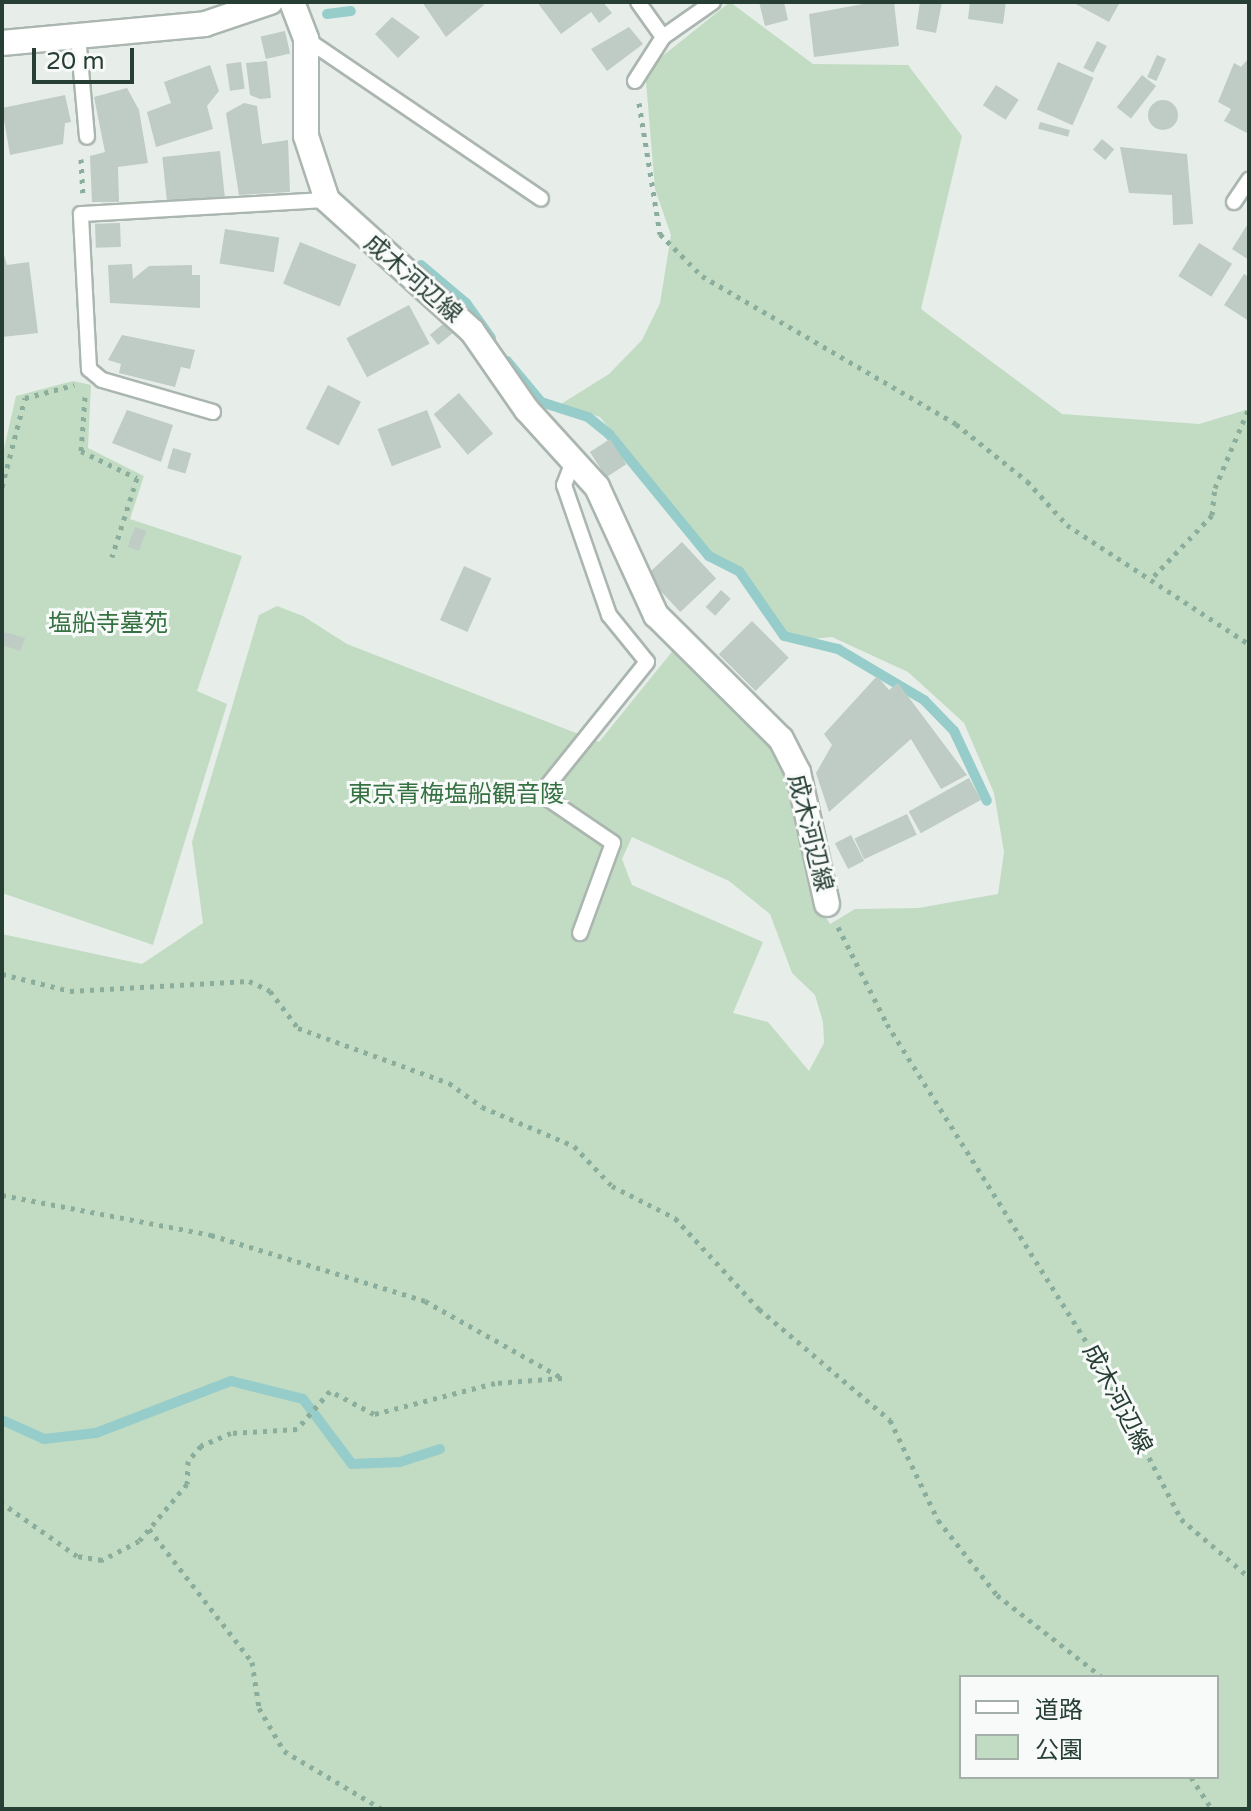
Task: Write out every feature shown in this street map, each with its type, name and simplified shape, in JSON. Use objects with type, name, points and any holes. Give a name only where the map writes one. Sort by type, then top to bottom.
[{"type":"main road","points":[[2,43],[205,24],[270,2]]},
{"type":"main road","points":[[292,2],[306,39],[306,136],[327,200]]},
{"type":"main road","name":"成木河辺線","points":[[327,200],[443,298],[574,459],[611,513],[656,615],[781,739],[798,772],[827,904]]},
{"type":"lane","points":[[638,2],[663,37]]},
{"type":"lane","points":[[635,81],[663,37],[713,2]]},
{"type":"lane","points":[[78,36],[87,137]]},
{"type":"lane","points":[[306,39],[541,199]]},
{"type":"lane","points":[[1234,202],[1249,180]]},
{"type":"lane","points":[[213,412],[102,380],[89,369],[81,214],[327,200]]},
{"type":"lane","points":[[574,459],[564,485],[609,615],[647,662],[541,794],[613,843],[580,933]]},
{"type":"path","points":[[635,81],[654,217],[673,249],[702,276],[967,431],[1067,525],[1154,576],[1249,644]]},
{"type":"path","points":[[81,214],[80,153],[87,137]]},
{"type":"path","points":[[2,487],[25,398],[86,381],[81,451],[137,478],[112,557]]},
{"type":"path","points":[[1154,576],[1212,515],[1215,488],[1249,408]]},
{"type":"path","name":"成木河辺線","points":[[827,904],[887,1024],[1098,1360],[1181,1519],[1249,1577]]},
{"type":"path","points":[[2,974],[70,991],[249,981],[270,991],[298,1028],[449,1083],[482,1107],[574,1146],[612,1186],[675,1218],[759,1309],[890,1420],[938,1520],[997,1595],[1099,1675]]},
{"type":"path","points":[[2,1195],[211,1235],[425,1301],[562,1378],[495,1383],[374,1414],[330,1391],[297,1429],[231,1433],[201,1446],[188,1461],[187,1484],[124,1553],[77,1556],[2,1503]]},
{"type":"path","points":[[149,1529],[252,1662],[259,1708],[284,1751],[382,1809]]},
{"type":"path","points":[[1192,1779],[1212,1809]]},
{"type":"green space","name":"東京青梅塩船観音陵","points":[[730,2],[813,64],[908,65],[962,136],[921,309],[1062,414],[1199,424],[1249,409],[1249,1809],[2,1809],[2,934],[142,964],[203,923],[192,842],[259,615],[277,606],[303,616],[347,644],[599,742],[675,648],[784,754],[818,905],[830,924],[855,909],[918,908],[998,894],[1004,852],[994,793],[964,723],[908,672],[832,637],[800,640],[785,631],[740,567],[711,553],[600,417],[561,404],[609,374],[642,340],[660,303],[671,235],[655,189],[645,70]],"holes":[[[632,837],[729,881],[770,914],[792,973],[815,995],[823,1022],[824,1043],[809,1071],[768,1022],[733,1013],[763,942],[632,885],[622,859]]]},
{"type":"green space","name":"塩船寺墓苑","points":[[73,381],[91,385],[88,448],[144,476],[130,519],[242,556],[197,691],[227,704],[153,945],[2,893],[2,457],[16,396]]},
{"type":"building","points":[[422,2],[482,2],[484,5],[446,37]]},
{"type":"building","points":[[537,2],[603,2],[612,13],[599,23],[591,12],[561,34]]},
{"type":"building","points":[[759,2],[784,2],[788,20],[765,26]]},
{"type":"building","points":[[874,2],[894,2],[899,46],[814,57],[809,14]]},
{"type":"building","points":[[920,2],[942,2],[936,33],[916,29]]},
{"type":"building","points":[[970,2],[1006,2],[1003,24],[968,19]]},
{"type":"building","points":[[1072,2],[1120,2],[1109,22]]},
{"type":"building","points":[[392,17],[420,37],[398,58],[375,34]]},
{"type":"building","points":[[629,27],[643,44],[607,71],[591,49]]},
{"type":"building","points":[[285,31],[290,53],[266,59],[261,37]]},
{"type":"building","points":[[1097,41],[1107,46],[1093,73],[1083,68]]},
{"type":"building","points":[[1157,55],[1166,59],[1156,81],[1147,77]]},
{"type":"building","points":[[1249,58],[1249,134],[1224,121],[1231,109],[1218,102],[1234,63],[1241,67]]},
{"type":"building","points":[[267,61],[271,98],[260,99],[250,95],[246,63]]},
{"type":"building","points":[[241,62],[245,89],[230,91],[226,64]]},
{"type":"building","points":[[1058,62],[1094,78],[1072,125],[1037,110]]},
{"type":"building","points":[[210,65],[219,91],[207,106],[213,129],[156,147],[147,112],[171,103],[164,82]]},
{"type":"building","points":[[1142,75],[1156,86],[1131,118],[1117,107]]},
{"type":"building","points":[[996,85],[1019,100],[1006,120],[983,105]]},
{"type":"building","points":[[127,88],[139,110],[148,163],[118,167],[119,202],[92,202],[90,156],[105,152],[94,97]]},
{"type":"building","points":[[65,95],[71,122],[65,123],[63,144],[10,155],[2,108]]},
{"type":"building","points":[[1163,100],[1174,104],[1178,115],[1174,126],[1163,130],[1152,126],[1148,115],[1152,104]]},
{"type":"building","points":[[244,103],[257,106],[262,144],[288,140],[290,192],[239,195],[226,113]]},
{"type":"building","points":[[1040,122],[1070,130],[1068,137],[1038,129]]},
{"type":"building","points":[[1102,139],[1114,149],[1105,160],[1093,150]]},
{"type":"building","points":[[1120,147],[1187,154],[1193,224],[1173,225],[1172,195],[1129,193]]},
{"type":"building","points":[[220,151],[225,197],[167,203],[162,157]]},
{"type":"building","points":[[1249,222],[1249,260],[1232,249]]},
{"type":"building","points":[[120,223],[121,247],[96,248],[95,224]]},
{"type":"building","points":[[225,229],[279,238],[274,272],[220,264]]},
{"type":"building","points":[[300,242],[357,265],[340,307],[283,284]]},
{"type":"building","points":[[1199,243],[1232,264],[1211,297],[1178,276]]},
{"type":"building","points":[[2,248],[7,265],[29,262],[38,333],[2,337]]},
{"type":"building","points":[[132,264],[133,279],[149,266],[192,265],[192,275],[200,275],[200,308],[110,303],[108,265]]},
{"type":"building","points":[[1244,274],[1249,277],[1249,321],[1224,305]]},
{"type":"building","points":[[409,305],[430,344],[367,377],[346,338]]},
{"type":"building","points":[[447,321],[455,331],[438,345],[430,335]]},
{"type":"building","points":[[122,335],[195,350],[190,369],[181,367],[175,387],[119,373],[121,364],[108,360]]},
{"type":"building","points":[[328,385],[361,402],[339,445],[306,429]]},
{"type":"building","points":[[459,393],[493,434],[468,455],[434,414]]},
{"type":"building","points":[[127,410],[173,425],[161,462],[112,443]]},
{"type":"building","points":[[427,410],[441,447],[392,466],[378,429]]},
{"type":"building","points":[[610,439],[626,464],[606,477],[590,452]]},
{"type":"building","points":[[173,448],[191,453],[185,473],[167,468]]},
{"type":"building","points":[[135,527],[146,531],[139,551],[128,547]]},
{"type":"building","points":[[682,542],[716,579],[680,612],[646,575]]},
{"type":"building","points":[[464,566],[491,578],[467,632],[440,620]]},
{"type":"building","points":[[721,590],[731,599],[715,616],[706,607]]},
{"type":"building","points":[[752,621],[789,658],[756,691],[719,654]]},
{"type":"building","points":[[4,632],[25,638],[20,651],[2,645]]},
{"type":"building","points":[[877,676],[889,690],[898,683],[967,775],[941,789],[911,739],[829,812],[816,773],[832,745],[824,734]]},
{"type":"building","points":[[969,778],[981,800],[921,833],[909,811]]},
{"type":"building","points":[[907,814],[917,835],[864,859],[854,839]]},
{"type":"building","points":[[851,835],[864,861],[848,869],[835,843]]},
{"type":"waterway","points":[[327,14],[351,11]]},
{"type":"waterway","points":[[421,265],[466,303],[491,338]]},
{"type":"waterway","points":[[507,361],[541,402],[588,417],[609,434],[709,556],[739,571],[784,636],[838,649],[924,700],[954,731],[987,801]]},
{"type":"waterway","points":[[2,1420],[44,1439],[96,1433],[231,1381],[303,1399],[352,1464],[400,1462],[440,1449]]}]
